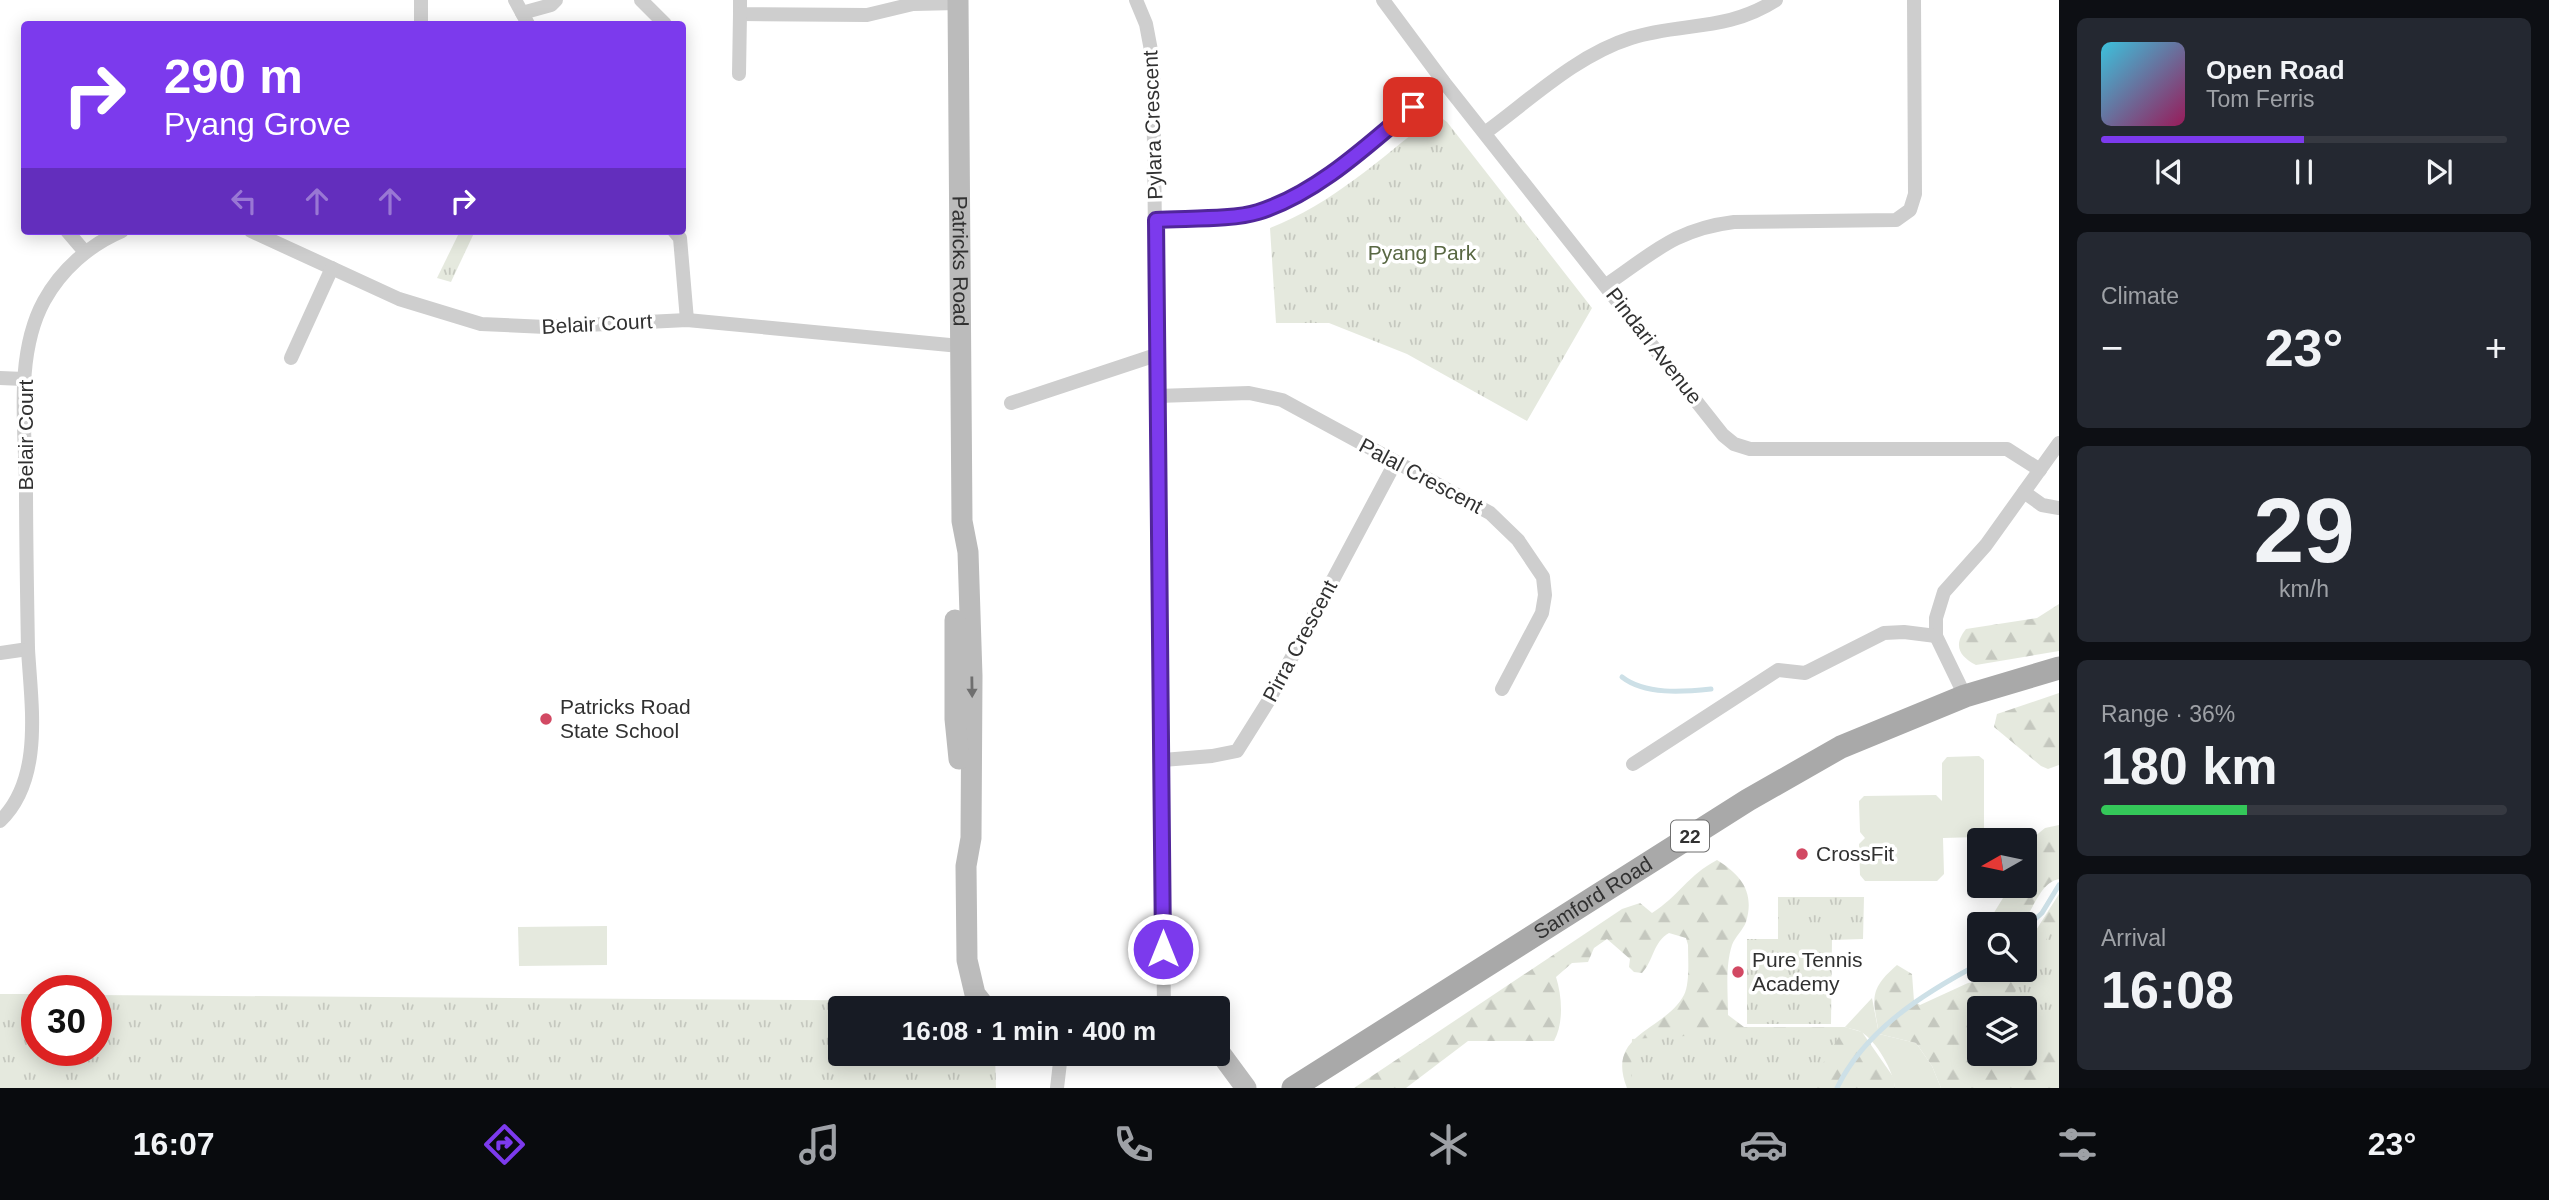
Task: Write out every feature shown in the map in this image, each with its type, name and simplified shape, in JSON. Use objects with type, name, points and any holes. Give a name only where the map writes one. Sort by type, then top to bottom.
[{"type":"main road","name":"Patricks Road","points":[[958,2],[962,521],[968,552],[972,676],[971,838],[966,866],[969,976],[977,996]]},
{"type":"main road","name":"Samford Road","points":[[1293,1088],[1748,800],[1841,747],[1965,696],[2059,668]]},
{"type":"main road","points":[[1230,1066],[1246,1088]]},
{"type":"street","points":[[421,0],[421,21]]},
{"type":"street","points":[[522,13],[551,5],[556,0]]},
{"type":"street","points":[[641,0],[662,21]]},
{"type":"street","name":"Pylara Crescent","points":[[1136,0],[1146,24],[1153,61],[1164,996]]},
{"type":"street","name":"Pindari Avenue","points":[[1383,0],[1443,81],[1723,435],[1734,444],[1750,449],[2007,449],[2040,470]]},
{"type":"street","points":[[1486,132],[1590,56],[1629,38],[1726,23],[1762,9],[1776,0]]},
{"type":"street","points":[[1606,285],[1682,233],[1707,225],[1896,220],[1910,210],[1915,194],[1914,0]]},
{"type":"street","points":[[739,74],[740,7],[867,15],[913,4],[958,2]]},
{"type":"street","points":[[1156,220],[1256,213],[1289,199],[1319,181],[1443,81]]},
{"type":"street","points":[[70,235],[85,252]]},
{"type":"street","name":"Belair Court","points":[[0,821],[7,814],[30,767],[33,736],[28,649],[24,379],[33,330],[44,302],[85,252],[115,235]]},
{"type":"street","name":"Belair Court","points":[[260,235],[399,299],[481,324],[546,327],[687,320],[960,346]]},
{"type":"street","points":[[677,235],[680,238],[687,320]]},
{"type":"street","points":[[291,358],[332,268]]},
{"type":"street","points":[[1011,402],[1156,355]]},
{"type":"street","points":[[0,378],[24,379]]},
{"type":"street","name":"Palal Crescent","points":[[1157,396],[1249,393],[1282,400],[1489,513],[1518,540],[1543,577],[1542,613],[1502,689]]},
{"type":"street","points":[[1965,696],[1936,636],[1936,618],[1944,592],[1986,545],[2059,443]]},
{"type":"street","name":"Pirra Crescent","points":[[1163,760],[1212,757],[1237,751],[1269,700],[1395,463]]},
{"type":"street","points":[[2024,492],[2042,505],[2059,508]]},
{"type":"street","points":[[1633,764],[1778,670],[1805,673],[1884,634],[1904,632],[1936,636]]},
{"type":"street","points":[[0,653],[28,649]]},
{"type":"street","points":[[1057,1088],[1060,1066]]},
{"type":"green space","name":"Pyang Park","points":[[1440,117],[1447,122],[1592,308],[1527,421],[1407,354],[1329,323],[1276,323],[1270,228],[1335,194],[1431,119]]},
{"type":"green space","points":[[458,235],[473,235],[451,282],[437,278]]},
{"type":"green space","points":[[2059,604],[2059,651],[1976,665],[1965,658],[1960,650],[1960,640],[1966,629],[2037,618]]},
{"type":"green space","points":[[2059,693],[2059,765],[2048,769],[1994,727],[1997,714]]},
{"type":"green space","points":[[1979,756],[1984,760],[1984,828],[1967,828],[1967,837],[1943,838],[1944,874],[1937,881],[1865,881],[1860,875],[1859,844],[1865,838],[1860,832],[1859,801],[1864,796],[1936,795],[1942,801],[1942,763],[1947,757]]},
{"type":"green space","points":[[2059,825],[2059,879],[2045,887],[2029,912],[1994,912],[2003,898],[2037,898],[2037,835],[2045,828]]},
{"type":"green space","points":[[1717,860],[1739,878],[1749,902],[1746,922],[1733,942],[1728,962],[1728,1015],[1744,1027],[1845,1027],[1862,1032],[1894,1078],[1895,1088],[1627,1088],[1622,1070],[1624,1055],[1630,1044],[1675,1007],[1686,990],[1686,938],[1669,933],[1660,941],[1642,973],[1634,972],[1629,967],[1630,959],[1607,939],[1594,948],[1588,962],[1572,963],[1556,977],[1561,1009],[1554,1041],[1468,1041],[1406,1088],[1354,1088],[1622,909],[1640,903],[1652,913],[1698,872]]},
{"type":"green space","points":[[2059,894],[2059,1088],[1941,1088],[1932,1066],[1916,1043],[1879,1034],[1875,996],[1881,981],[1897,965],[1912,974],[1914,1001],[1920,1005],[1968,983],[2037,982],[2037,929]]},
{"type":"green space","points":[[1778,897],[1864,897],[1863,939],[1832,940],[1831,1024],[1747,1024],[1747,939],[1778,939]]},
{"type":"green space","points":[[2059,919],[2059,1031],[2037,1032],[2037,996],[2014,996],[2020,982],[2037,982],[2037,954]]},
{"type":"green space","points":[[607,926],[607,965],[519,966],[518,927]]},
{"type":"green space","points":[[0,994],[21,994],[21,1066],[112,1066],[112,995],[828,1000],[828,1066],[995,1066],[996,1088],[0,1088]]},
{"type":"green space","points":[[1872,998],[1879,1034],[1916,1043],[1932,1066],[1941,1088],[1895,1088],[1888,1065],[1878,1049],[1861,1032],[1845,1027]]},
{"type":"green space","points":[[1845,1027],[1808,1088],[1631,1088],[1632,1039]]},
{"type":"waterway","points":[[1622,677],[1631,683],[1653,689],[1711,689]]},
{"type":"waterway","points":[[2037,917],[2059,885]]},
{"type":"waterway","points":[[1837,1088],[1863,1048],[1880,1031],[1917,1001],[1967,971]]},
{"type":"place","name":"Patricks Road State School","points":[[546,719]]},
{"type":"place","name":"CrossFit","points":[[1802,854]]},
{"type":"place","name":"Pure Tennis Academy","points":[[1738,972]]},
{"type":"route","points":[[1163,949],[1156,220],[1256,213],[1289,199],[1319,181],[1413,107]]}]
